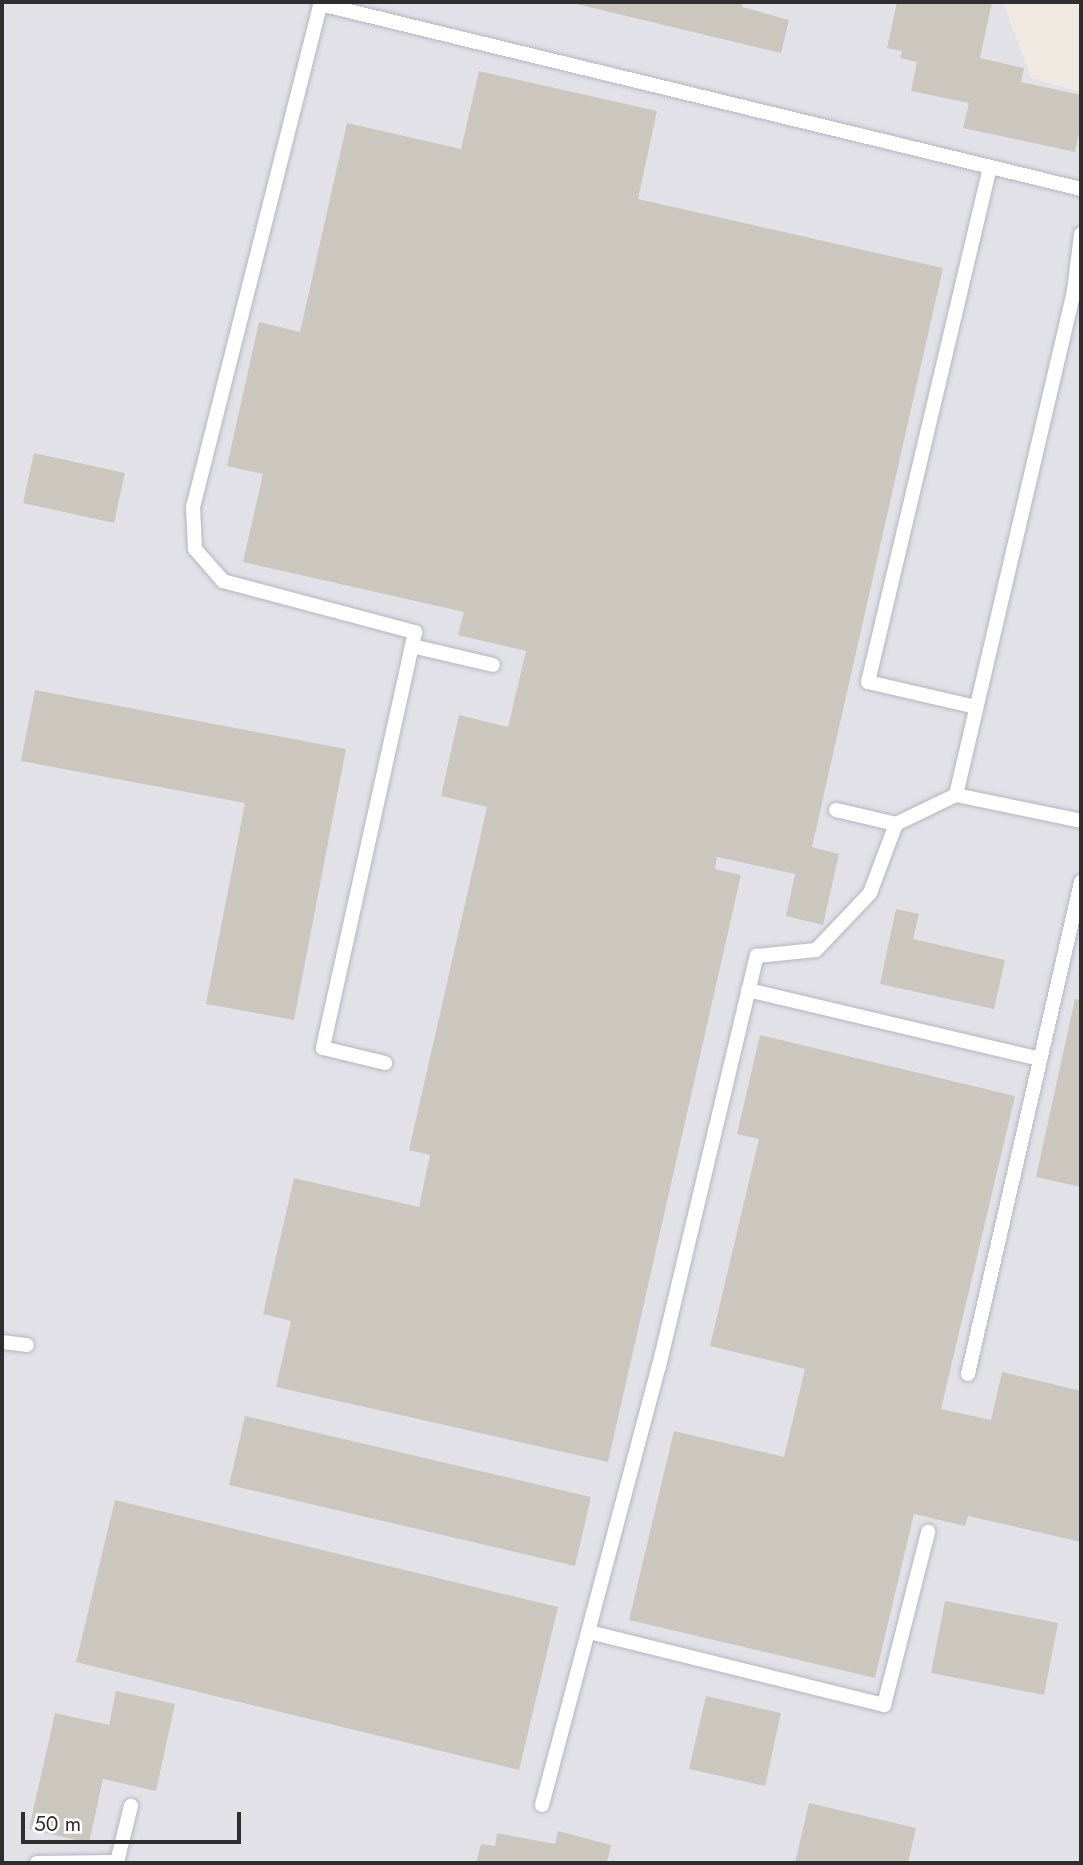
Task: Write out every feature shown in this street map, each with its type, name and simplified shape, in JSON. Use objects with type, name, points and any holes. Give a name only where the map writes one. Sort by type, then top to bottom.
[{"type":"lane","points":[[385,1063],[323,1048],[415,632],[223,581],[195,549],[193,507],[321,3],[1081,189]]},
{"type":"lane","points":[[976,706],[868,682],[990,167]]},
{"type":"lane","points":[[956,795],[1074,290],[1080,261],[1081,234]]},
{"type":"lane","points":[[412,646],[493,665]]},
{"type":"lane","points":[[836,810],[896,824],[956,795],[1081,821]]},
{"type":"lane","points":[[542,1805],[659,1366],[757,956],[816,950],[870,893],[896,824]]},
{"type":"lane","points":[[968,1374],[1081,881]]},
{"type":"lane","points":[[748,990],[1040,1059]]},
{"type":"lane","points":[[2,1342],[27,1345]]},
{"type":"lane","points":[[589,1632],[884,1705],[928,1532]]},
{"type":"lane","points":[[37,1863],[117,1862],[131,1806]]},
{"type":"shaded area","points":[[2,2],[1003,2],[1031,78],[1081,92],[1081,1863],[2,1863]]},
{"type":"building","points":[[568,2],[743,2],[742,7],[789,20],[781,53]]},
{"type":"building","points":[[897,2],[992,2],[980,58],[1024,68],[1021,82],[1081,95],[1081,124],[1075,152],[963,128],[969,103],[911,91],[917,62],[900,58],[902,51],[887,48]]},
{"type":"building","points":[[479,71],[657,111],[638,199],[943,268],[812,847],[839,854],[823,925],[786,916],[795,874],[717,857],[715,869],[741,875],[608,1462],[276,1387],[291,1321],[263,1314],[294,1178],[419,1207],[430,1155],[409,1150],[487,807],[441,796],[459,715],[508,727],[526,651],[458,635],[464,612],[243,562],[263,474],[227,466],[259,322],[300,332],[347,123],[461,149]]},
{"type":"building","points":[[34,453],[125,473],[114,523],[23,503]]},
{"type":"building","points":[[35,690],[346,749],[294,1020],[206,1004],[245,803],[21,761]]},
{"type":"building","points":[[896,909],[919,914],[913,939],[1005,960],[994,1009],[880,984]]},
{"type":"building","points":[[1075,999],[1081,1000],[1081,1187],[1036,1177]]},
{"type":"building","points":[[760,1035],[1015,1096],[941,1409],[991,1420],[1002,1372],[1081,1391],[1081,1542],[968,1516],[965,1526],[914,1514],[875,1678],[629,1620],[674,1431],[784,1457],[805,1369],[710,1346],[759,1139],[737,1134]]},
{"type":"building","points":[[245,1416],[591,1497],[575,1566],[229,1485]]},
{"type":"building","points":[[115,1500],[558,1607],[519,1770],[76,1662]]},
{"type":"building","points":[[945,1601],[1058,1623],[1044,1695],[931,1673]]},
{"type":"building","points":[[116,1691],[175,1704],[156,1791],[103,1779],[89,1843],[29,1829],[55,1713],[109,1725]]},
{"type":"building","points":[[706,1696],[781,1713],[765,1786],[689,1769]]},
{"type":"building","points":[[809,1803],[916,1828],[908,1863],[795,1863]]},
{"type":"building","points":[[558,1831],[611,1845],[607,1863],[476,1863],[481,1844],[495,1846],[497,1833],[555,1844]]}]
